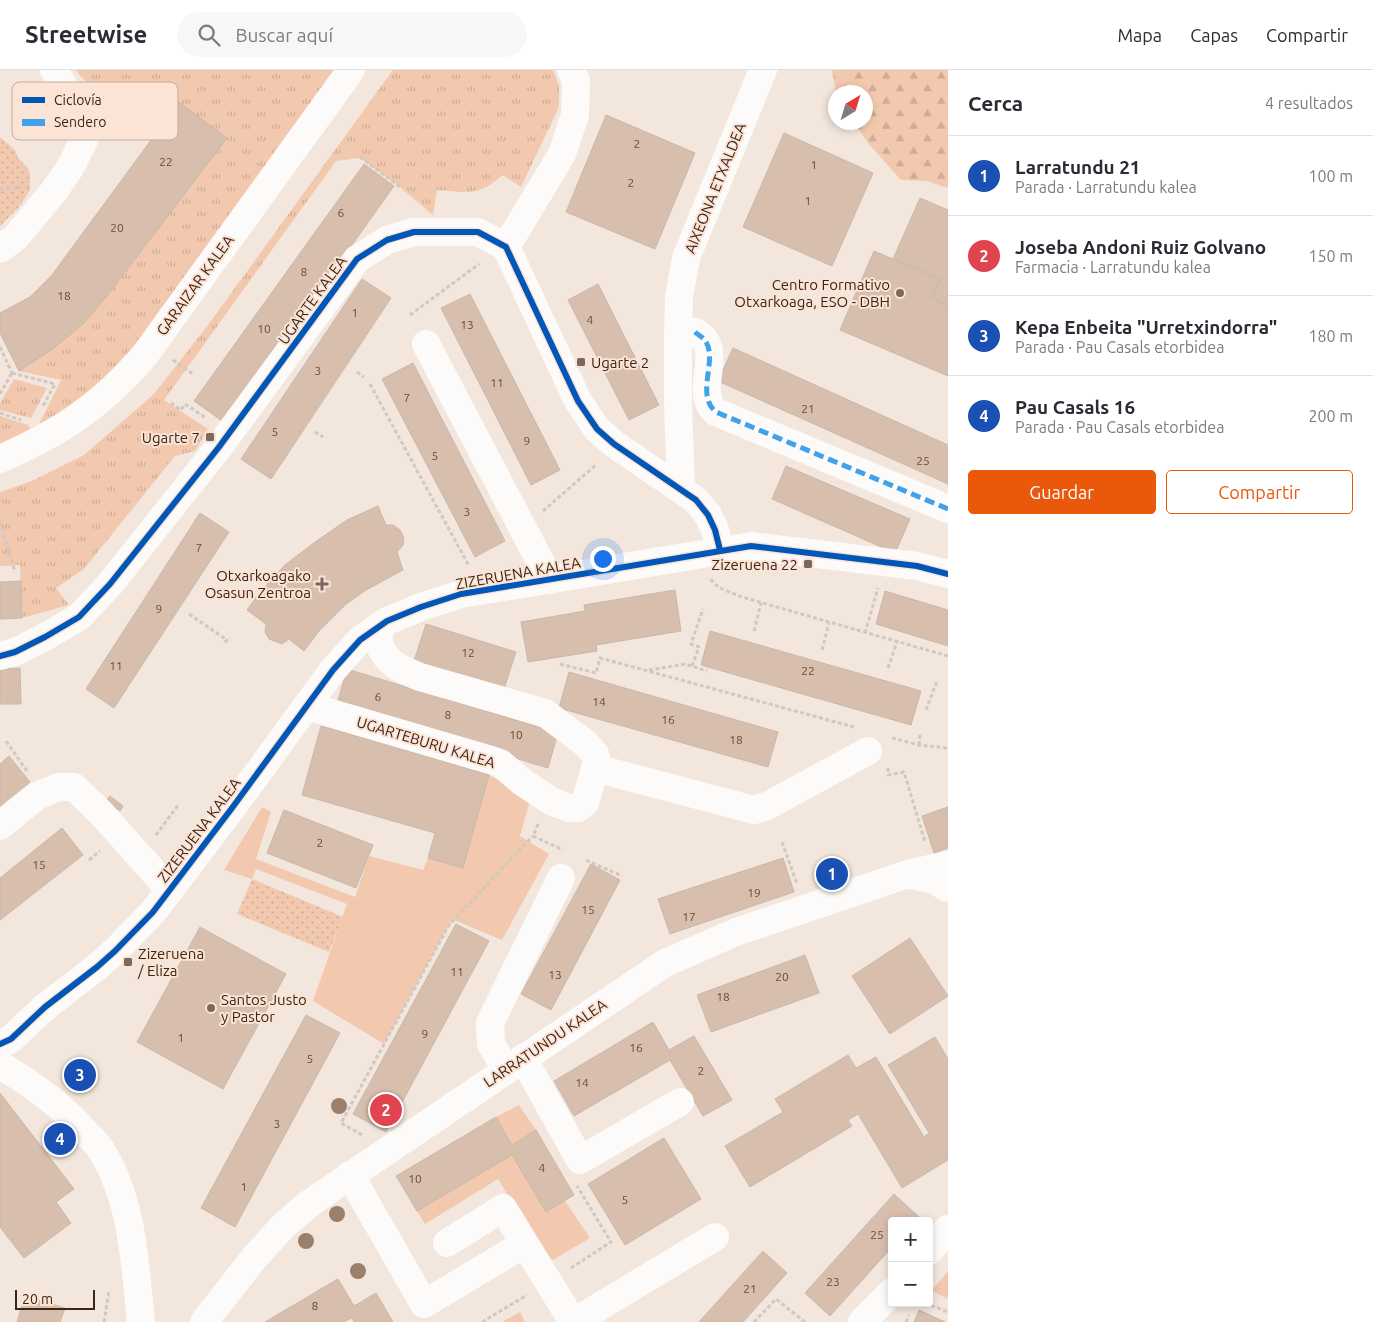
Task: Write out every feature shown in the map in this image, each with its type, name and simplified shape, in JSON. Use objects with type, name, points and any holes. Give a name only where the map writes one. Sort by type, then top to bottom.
[{"type":"street","points":[[54,70],[61,82]]},
{"type":"street","name":"GARAIZAR KALEA","points":[[0,459],[31,446],[65,427],[94,406],[124,380],[144,356],[351,70]]},
{"type":"street","points":[[570,70],[576,81],[575,115],[562,154],[506,247],[578,401],[597,430],[614,444],[696,500],[708,515],[715,530],[714,562]]},
{"type":"street","name":"AIXEONA ETXALDEA","points":[[681,489],[678,334],[680,298],[686,258],[762,70]]},
{"type":"street","points":[[0,249],[16,237],[54,191],[70,168],[84,140]]},
{"type":"street","name":"UGARTE KALEA","points":[[0,656],[15,652],[46,637],[79,617],[110,584],[219,447],[357,259],[387,240],[414,232],[478,232],[506,247]]},
{"type":"street","points":[[694,332],[704,340],[708,348],[709,360],[706,382],[710,407],[716,412],[948,509]]},
{"type":"street","name":"ZIZERUENA KALEA","points":[[426,344],[550,580]]},
{"type":"street","name":"ZIZERUENA KALEA","points":[[6,1042],[45,1006],[97,967],[153,912],[333,670],[360,640],[380,626],[421,606],[461,594],[675,560],[714,562],[751,546],[916,566],[948,574]]},
{"type":"street","points":[[380,626],[379,644],[389,660],[401,670],[545,713],[585,743],[595,754],[597,762],[595,768],[754,810],[767,806],[880,751]]},
{"type":"street","name":"UGARTEBURU KALEA","points":[[307,706],[491,760],[500,764],[551,801],[569,808],[578,808],[585,803],[595,768]]},
{"type":"street","points":[[0,826],[43,793],[58,787],[74,787],[101,813],[170,890]]},
{"type":"street","name":"LARRATUNDU KALEA","points":[[204,1322],[254,1258],[283,1226],[310,1202],[665,963],[736,932],[908,874],[938,858]]},
{"type":"street","points":[[908,874],[934,880],[948,888]]},
{"type":"street","points":[[561,878],[490,1023],[492,1044],[515,1064],[580,1160],[680,1102]]},
{"type":"street","points":[[6,1042],[13,1061],[11,1072],[51,1099],[75,1120],[101,1149],[120,1188],[128,1216],[146,1318]]},
{"type":"street","points":[[350,1175],[424,1304],[524,1244]]},
{"type":"street","points":[[447,1243],[503,1208],[573,1322],[715,1237]]},
{"type":"street","points":[[933,1246],[948,1229]]},
{"type":"street","points":[[862,1322],[888,1296]]},
{"type":"path","points":[[360,157],[400,187]]},
{"type":"path","points":[[410,315],[482,262]]},
{"type":"path","points":[[0,347],[12,373]]},
{"type":"path","points":[[357,372],[364,377]]},
{"type":"path","points":[[0,394],[12,373]]},
{"type":"path","points":[[12,373],[55,384],[41,408]]},
{"type":"path","points":[[370,384],[470,566]]},
{"type":"path","points":[[171,403],[181,410],[185,404],[208,420]]},
{"type":"path","points":[[0,413],[24,421]]},
{"type":"path","points":[[315,432],[323,437]]},
{"type":"path","points":[[542,512],[598,463]]},
{"type":"path","points":[[0,522],[16,572]]},
{"type":"path","points":[[714,562],[712,582],[742,597],[948,656]]},
{"type":"path","points":[[865,633],[879,587]]},
{"type":"path","points":[[754,631],[761,603]]},
{"type":"path","points":[[692,666],[699,648],[691,644],[703,609]]},
{"type":"path","points":[[189,614],[227,640],[223,644]]},
{"type":"path","points":[[822,650],[829,623]]},
{"type":"path","points":[[888,668],[897,642]]},
{"type":"path","points":[[560,664],[596,673],[600,658],[854,727]]},
{"type":"path","points":[[647,671],[685,664],[707,671]]},
{"type":"path","points":[[926,710],[937,681]]},
{"type":"path","points":[[919,745],[920,734]]},
{"type":"path","points":[[6,741],[43,793]]},
{"type":"path","points":[[938,858],[904,772],[888,775],[880,751],[919,745],[948,748]]},
{"type":"path","points":[[150,842],[178,805]]},
{"type":"path","points":[[388,1149],[341,1123],[449,924],[533,836]]},
{"type":"path","points":[[782,842],[799,888]]},
{"type":"path","points":[[586,860],[622,876]]},
{"type":"path","points":[[575,1183],[602,1227]]},
{"type":"path","points":[[754,1322],[776,1299],[805,1322]]},
{"type":"path","points":[[933,1306],[948,1312]]},
{"type":"green space","points":[[76,70],[341,70],[123,374],[43,429],[40,422],[61,380],[19,371],[54,348],[83,324],[107,296],[226,138],[178,135],[178,82],[87,82]]},
{"type":"green space","points":[[393,70],[553,70],[559,85],[559,107],[521,187],[502,175],[479,190],[464,192],[437,190],[433,215],[400,187],[360,158],[336,161],[164,400],[208,429],[195,451],[175,456],[84,569],[56,588],[69,605],[22,618],[20,565],[0,566],[0,492],[32,481],[84,455],[154,394],[211,321]]},
{"type":"green space","points":[[832,70],[948,70],[948,188],[926,181],[901,180],[868,143],[859,130],[873,130],[873,85],[835,85]]},
{"type":"green space","points":[[0,137],[15,150],[18,158],[27,167],[30,174],[30,190],[19,207],[0,226]]},
{"type":"green space","points":[[14,379],[47,388],[31,418],[0,410],[0,403]]},
{"type":"green space","points":[[0,416],[28,425],[31,432],[0,448]]},
{"type":"green space","points":[[489,775],[504,783],[529,804],[520,836],[549,854],[502,940],[454,920],[449,925],[384,1044],[313,1001],[347,904],[256,869],[252,879],[224,870],[262,807],[271,812],[256,859],[355,897],[369,856],[423,870],[428,858],[463,868]]},
{"type":"green space","points":[[252,879],[343,917],[329,952],[237,914]]},
{"type":"green space","points":[[519,1105],[536,1130],[512,1145],[496,1117]]},
{"type":"green space","points":[[512,1155],[546,1212],[565,1201],[590,1238],[549,1262],[498,1179],[425,1224],[417,1211]]},
{"type":"green space","points":[[948,1271],[947,1299],[933,1289]]},
{"type":"green space","points":[[520,1312],[525,1322],[502,1322]]},
{"type":"building","points":[[179,102],[227,138],[107,296],[83,324],[54,348],[19,371],[0,333],[0,313],[30,297],[52,275],[151,140],[178,140]]},
{"type":"building","points":[[606,115],[695,153],[655,249],[566,212]]},
{"type":"building","points":[[784,133],[873,173],[832,266],[743,227]]},
{"type":"building","points":[[364,164],[394,186],[225,423],[194,401]]},
{"type":"building","name":"Centro Formativo Otxarkoaga, ESO - DBH","points":[[920,198],[948,210],[948,305],[932,298],[940,279],[893,259]]},
{"type":"building","points":[[874,251],[940,279],[932,298],[948,305],[948,376],[840,330]]},
{"type":"building","points":[[362,279],[391,298],[271,479],[241,459]]},
{"type":"building","points":[[598,284],[659,405],[629,420],[568,300]]},
{"type":"building","points":[[470,294],[560,470],[531,485],[441,308]]},
{"type":"building","points":[[733,348],[948,445],[948,484],[718,381]]},
{"type":"building","points":[[413,363],[505,541],[475,557],[382,379]]},
{"type":"building","points":[[786,466],[910,519],[895,553],[772,499]]},
{"type":"building","name":"Otxarkoagako Osasun Zentroa","points":[[378,506],[386,525],[393,525],[400,530],[404,538],[403,545],[397,552],[403,570],[366,590],[345,605],[319,631],[304,651],[289,639],[282,644],[269,639],[265,632],[266,624],[247,610],[260,592],[285,565],[315,542],[347,520]]},
{"type":"building","points":[[200,513],[229,532],[114,708],[86,689]]},
{"type":"building","points":[[21,581],[22,618],[0,619],[0,582]]},
{"type":"building","points":[[675,590],[681,631],[596,645],[597,651],[528,662],[521,622],[585,611],[584,605]]},
{"type":"building","points":[[885,591],[948,610],[948,646],[876,624]]},
{"type":"building","points":[[426,624],[516,652],[503,692],[413,664]]},
{"type":"building","points":[[710,631],[921,691],[911,725],[701,665]]},
{"type":"building","points":[[20,668],[21,704],[0,704],[0,669]]},
{"type":"building","points":[[347,669],[558,733],[548,768],[337,704]]},
{"type":"building","points":[[569,672],[778,732],[768,767],[559,708]]},
{"type":"building","points":[[321,726],[489,775],[463,868],[428,858],[435,833],[302,795]]},
{"type":"building","points":[[9,756],[30,782],[0,806],[0,764]]},
{"type":"building","points":[[110,796],[123,806],[120,811],[106,801]]},
{"type":"building","points":[[948,807],[948,848],[934,853],[922,816]]},
{"type":"building","points":[[284,810],[373,845],[356,888],[267,853]]},
{"type":"building","points":[[62,828],[83,855],[0,920],[0,878]]},
{"type":"building","points":[[783,858],[794,892],[670,934],[658,899]]},
{"type":"building","points":[[591,864],[620,880],[551,1010],[521,994]]},
{"type":"building","points":[[456,924],[489,941],[386,1132],[353,1114]]},
{"type":"building","name":"Santos Justo y Pastor","points":[[200,927],[286,974],[223,1089],[137,1042]]},
{"type":"building","points":[[910,938],[948,996],[890,1034],[852,976]]},
{"type":"building","points":[[805,955],[819,993],[711,1032],[697,995]]},
{"type":"building","points":[[306,1015],[340,1033],[235,1227],[201,1208]]},
{"type":"building","points":[[653,1022],[669,1050],[694,1036],[732,1100],[703,1116],[670,1060],[574,1116],[554,1081]]},
{"type":"building","points":[[935,1037],[948,1059],[948,1160],[902,1188],[858,1114],[848,1120],[852,1126],[750,1187],[725,1146],[783,1112],[775,1099],[848,1055],[856,1068],[876,1057],[924,1137],[929,1133],[888,1065]]},
{"type":"building","points":[[0,1093],[74,1189],[56,1202],[71,1223],[24,1258],[0,1227]]},
{"type":"building","points":[[496,1117],[512,1145],[536,1130],[574,1195],[546,1212],[512,1155],[417,1211],[396,1176]]},
{"type":"building","points":[[664,1138],[701,1199],[625,1245],[588,1184]]},
{"type":"building","points":[[894,1194],[919,1217],[888,1217],[888,1251],[830,1316],[805,1293]]},
{"type":"building","points":[[763,1251],[787,1273],[743,1322],[699,1322]]},
{"type":"building","points":[[338,1279],[354,1306],[376,1293],[393,1322],[354,1322],[352,1318],[344,1322],[265,1322]]},
{"type":"building","points":[[25,1296],[65,1308],[60,1322],[17,1322]]},
{"type":"building","points":[[919,1310],[945,1322],[914,1322]]},
{"type":"marked path","points":[[695,332],[704,339],[708,347],[710,356],[707,396],[716,412],[948,509]]},
{"type":"cycle path","points":[[0,656],[15,652],[79,617],[110,584],[219,447],[357,259],[387,240],[414,232],[478,232],[506,247],[578,401],[597,429],[614,444],[696,500],[708,515],[715,530],[720,550]]},
{"type":"cycle path","points":[[0,1044],[11,1039],[45,1007],[97,967],[153,912],[333,670],[360,640],[387,621],[461,594],[751,546],[917,566],[948,574]]},
{"type":"place","name":"Centro Formativo Otxarkoaga, ESO - DBH","points":[[900,293]]},
{"type":"place","name":"Ugarte 2","points":[[581,362]]},
{"type":"place","name":"Ugarte 7","points":[[210,437]]},
{"type":"place","name":"Zizeruena 22","points":[[808,564]]},
{"type":"place","name":"Otxarkoagako Osasun Zentroa","points":[[322,584]]},
{"type":"place","name":"Larratundu 21","points":[[832,874]]},
{"type":"place","name":"Zizeruena / Eliza","points":[[128,962]]},
{"type":"place","name":"Santos Justo y Pastor","points":[[211,1008]]},
{"type":"place","name":"Kepa Enbeita \"Urretxindorra\"","points":[[80,1075]]},
{"type":"place","name":"Joseba Andoni Ruiz Golvano","points":[[386,1110]]},
{"type":"place","name":"Pau Casals 16","points":[[60,1139]]}]
